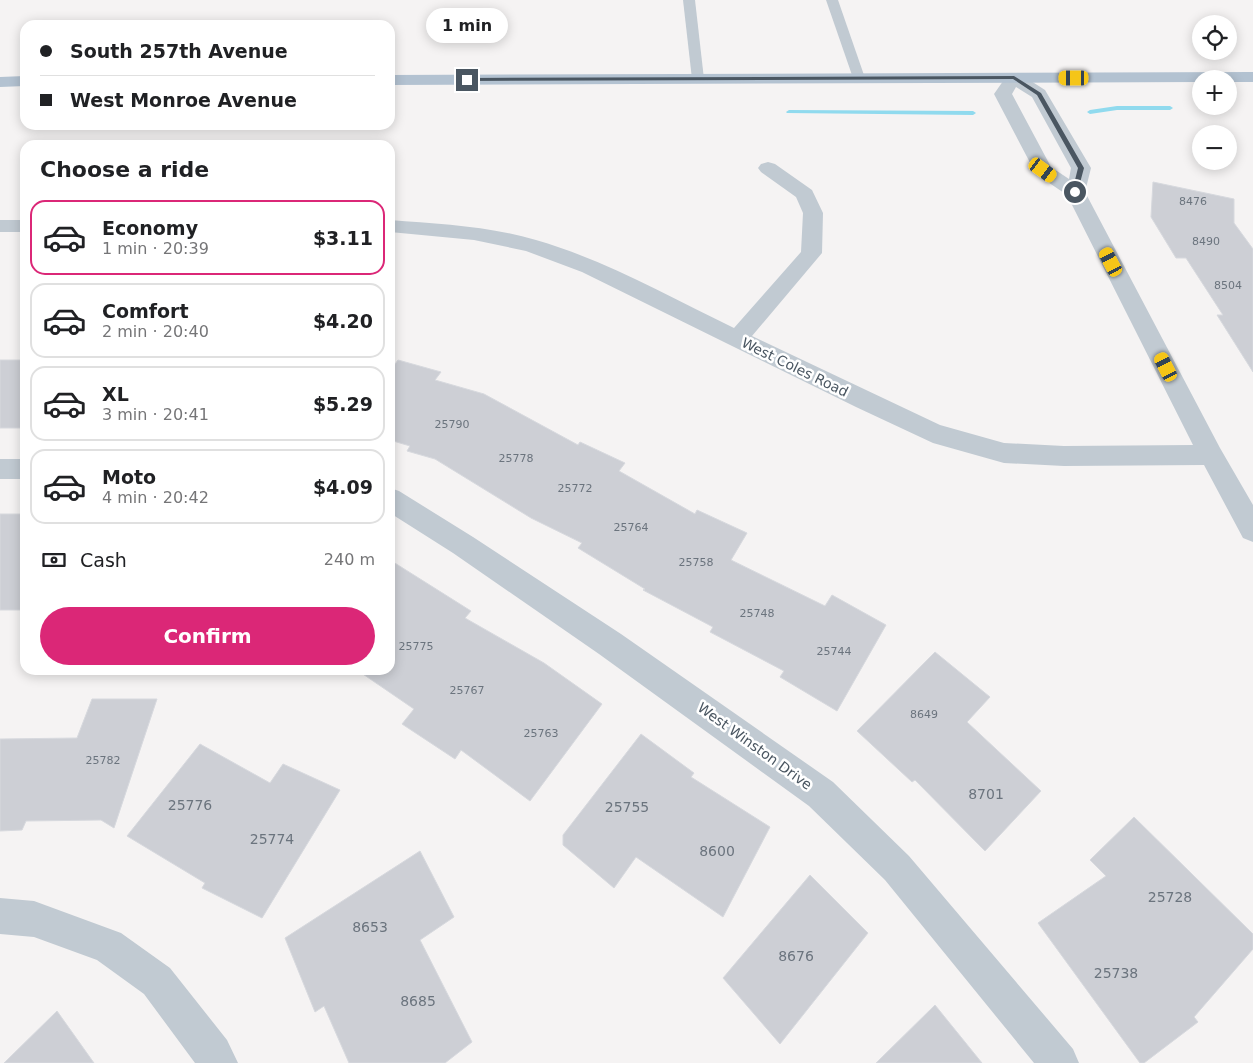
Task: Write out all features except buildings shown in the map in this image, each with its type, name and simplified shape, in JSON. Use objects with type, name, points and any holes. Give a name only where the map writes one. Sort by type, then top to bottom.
[{"type":"main road","points":[[395,80],[1253,77]]},
{"type":"main road","points":[[0,82],[20,81]]},
{"type":"street","points":[[1075,192],[1081,168],[1039,94],[1014,78],[1003,94],[1007,102],[1043,170],[1075,192],[1211,455],[1253,530]]},
{"type":"street","points":[[738,338],[793,276],[811,252],[813,213],[805,194],[768,168]]},
{"type":"street","points":[[0,226],[20,226]]},
{"type":"street","name":"West Coles Road","points":[[395,226],[474,233],[531,245],[590,267],[865,401],[933,432],[1004,453],[1064,456],[1211,455]]},
{"type":"street","points":[[0,469],[20,469]]},
{"type":"street","name":"West Winston Drive","points":[[395,502],[463,545],[610,644],[732,729],[820,794],[897,868],[1059,1063]]},
{"type":"street","points":[[0,916],[34,919],[108,946],[157,981],[216,1058]]},
{"type":"lane","points":[[689,0],[698,79]]},
{"type":"lane","points":[[832,0],[859,78]]},
{"type":"waterway","points":[[1090,112],[1117,108],[1170,108]]},
{"type":"waterway","points":[[789,112],[973,113]]},
{"type":"route","points":[[467,80],[1014,78],[1039,94],[1081,168],[1075,192]]}]
